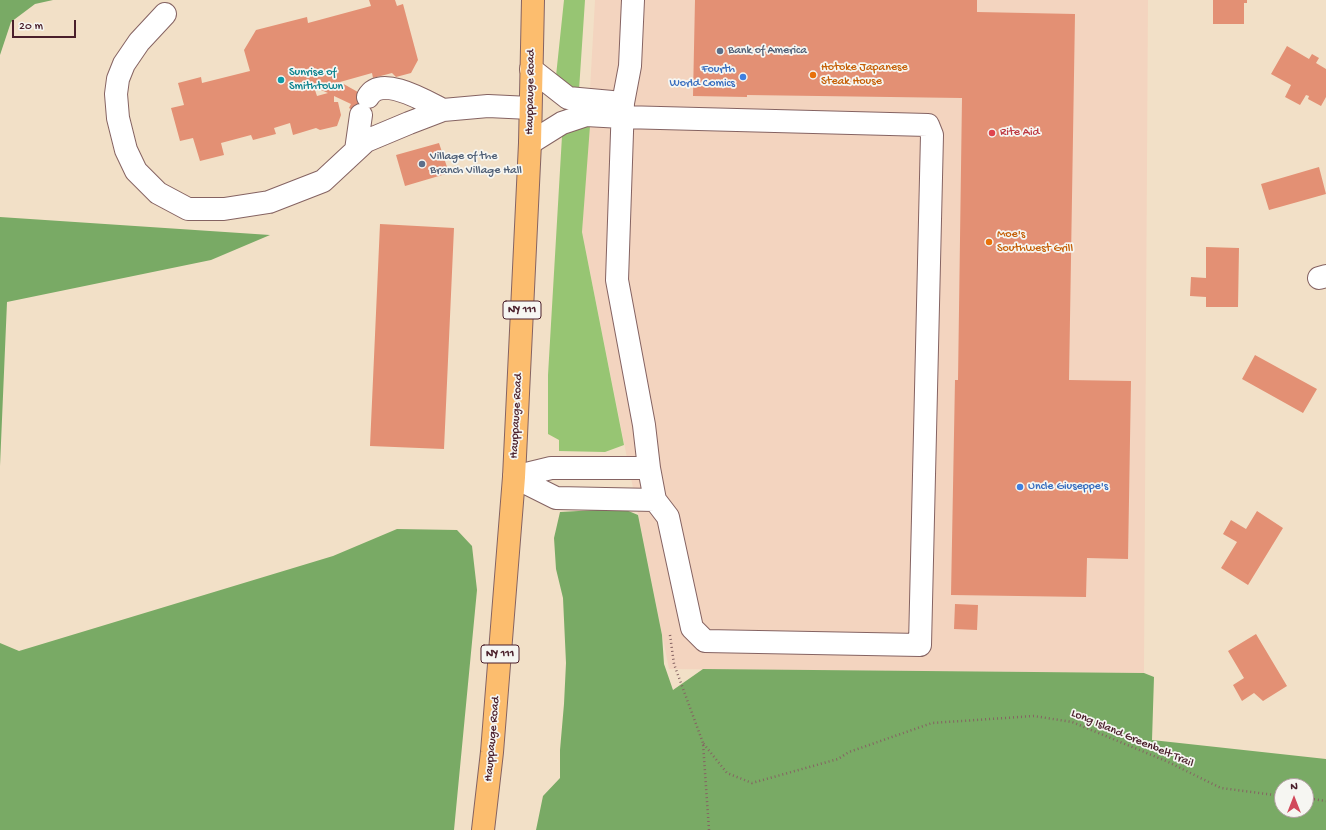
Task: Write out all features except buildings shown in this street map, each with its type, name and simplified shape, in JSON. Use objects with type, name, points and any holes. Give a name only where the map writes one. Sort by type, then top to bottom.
[{"type":"main road","name":"Hauppauge Road","points":[[483,830],[492,752],[514,477],[530,142],[533,0]]},
{"type":"lane","points":[[531,70],[568,98],[623,110],[928,125],[932,135],[920,645],[704,641],[692,628],[668,517],[655,500],[649,468],[644,425],[617,280],[623,110],[630,66],[633,0]]},
{"type":"lane","points":[[165,14],[139,42],[124,64],[118,79],[116,94],[118,118],[126,150],[136,171],[158,192],[188,209],[224,209],[269,202],[323,181],[366,142],[443,110],[488,106],[530,108]]},
{"type":"lane","points":[[356,150],[365,106],[370,94],[378,89],[392,89],[411,94],[443,110]]},
{"type":"lane","points":[[530,142],[562,123],[586,115],[623,110]]},
{"type":"lane","points":[[514,477],[551,468],[649,468]]},
{"type":"lane","points":[[514,477],[556,498],[655,500]]},
{"type":"path","name":"Long Island Greenbelt Trail","points":[[709,830],[703,743],[727,772],[752,783],[838,759],[849,752],[932,722],[1034,716],[1072,722],[1166,761],[1221,788],[1274,795]]},
{"type":"path","points":[[1314,799],[1326,801]]},
{"type":"shaded area","points":[[595,0],[1148,0],[1144,673],[669,669],[582,232]]},
{"type":"green space","points":[[0,0],[53,0],[35,4],[11,22],[0,55]]},
{"type":"green space","points":[[564,0],[585,0],[579,90],[569,89],[556,76]]},
{"type":"green space","points":[[590,126],[582,232],[624,445],[605,452],[559,451],[559,440],[548,434],[548,375],[562,136],[571,127]]},
{"type":"green space","points":[[0,217],[270,235],[211,260],[7,302],[0,466]]},
{"type":"green space","points":[[626,510],[638,515],[662,635],[664,664],[673,690],[703,669],[1144,673],[1154,677],[1152,740],[1326,759],[1326,830],[536,830],[543,796],[560,778],[560,750],[566,663],[563,598],[556,569],[554,538],[560,512]]},
{"type":"green space","points":[[397,529],[457,530],[472,546],[477,590],[454,830],[0,830],[0,643],[19,651],[333,556]]},
{"type":"place","name":"Bank of America","points":[[720,51]]},
{"type":"place","name":"Hotoke Japanese Steak House","points":[[813,75]]},
{"type":"place","name":"Fourth World Comics","points":[[743,77]]},
{"type":"place","name":"Sunrise of Smithtown","points":[[281,80]]},
{"type":"place","name":"Rite Aid","points":[[992,133]]},
{"type":"place","name":"Village of the Branch Village Hall","points":[[422,164]]},
{"type":"place","name":"Moe's Southwest Grill","points":[[989,242]]},
{"type":"place","name":"Uncle Giuseppe's","points":[[1020,487]]}]
